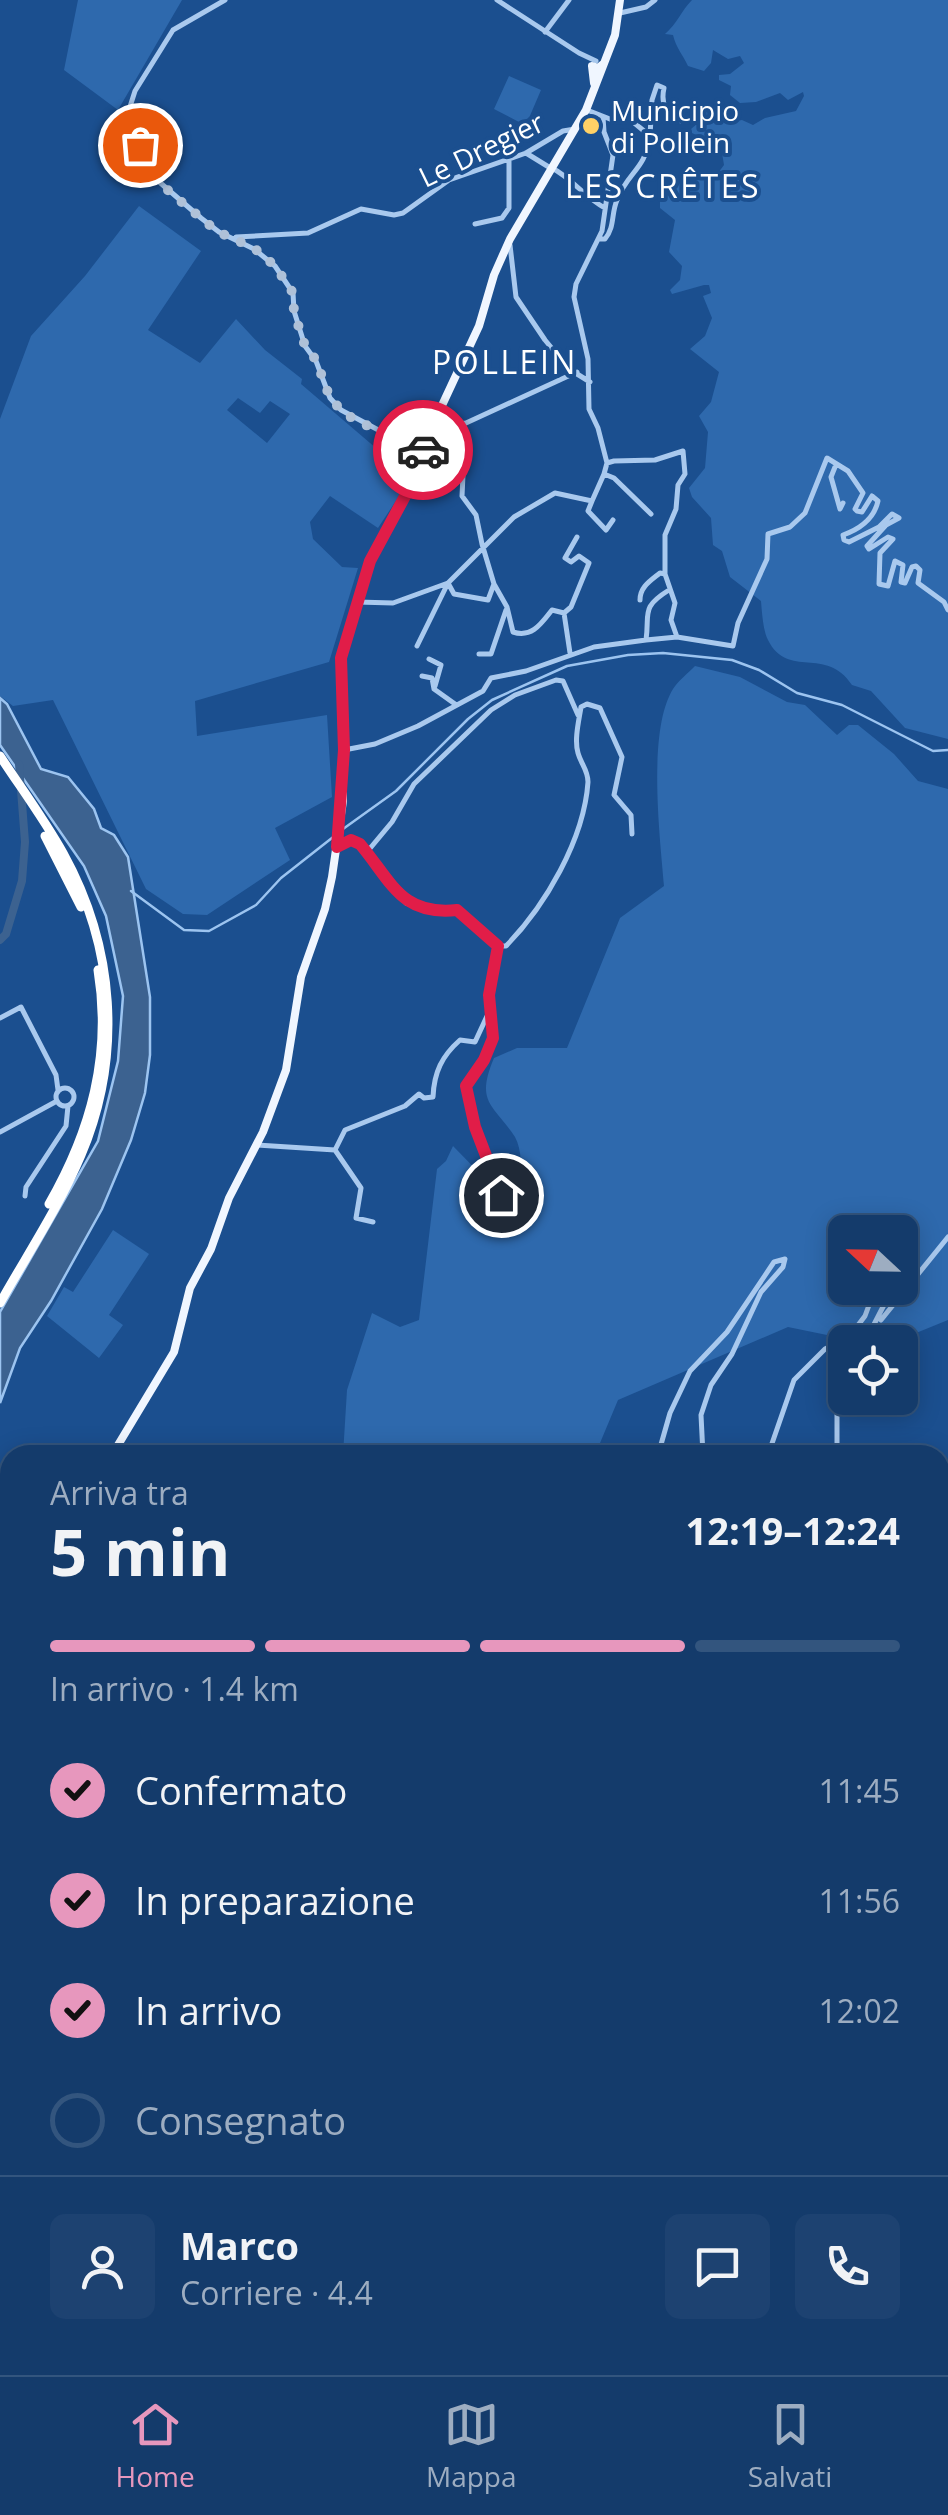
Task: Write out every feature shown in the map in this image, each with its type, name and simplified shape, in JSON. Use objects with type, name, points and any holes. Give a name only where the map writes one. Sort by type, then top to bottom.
[{"type":"highway","points":[[0,756],[62,852],[82,892],[109,1000],[110,1040],[94,1123],[76,1168],[0,1304]]},
{"type":"highway","points":[[0,767],[64,868],[81,908],[102,1000],[100,1068],[92,1108],[71,1162],[0,1291]]},
{"type":"main road","points":[[118,1445],[174,1352],[190,1288],[198,1278],[286,1070],[300,977],[330,891],[338,844],[344,750],[341,658],[377,543],[411,485],[428,436],[479,326],[510,240],[586,110],[620,13],[620,0]]},
{"type":"street","points":[[225,0],[184,23],[166,39],[135,91],[128,113],[157,180],[218,232],[254,248],[284,278],[293,293],[294,312],[305,346],[316,360],[330,398],[341,410],[396,440],[428,436],[466,423],[576,372]]},
{"type":"street","points":[[497,0],[600,64]]},
{"type":"street","points":[[546,32],[570,0]]},
{"type":"street","points":[[620,13],[655,0]]},
{"type":"street","points":[[600,238],[612,231],[616,202],[628,178],[638,172],[647,157],[652,100],[658,85],[664,88],[664,107],[680,121]]},
{"type":"street","points":[[586,110],[603,118],[633,118],[650,136]]},
{"type":"street","points":[[603,118],[613,155],[605,208],[600,238],[576,284],[574,297],[588,359],[589,410],[608,463],[588,511],[606,530],[612,520]]},
{"type":"street","name":"Le Dregier","points":[[233,238],[308,234],[360,209],[403,213],[438,185],[526,152],[563,130],[575,129]]},
{"type":"street","points":[[526,152],[570,177],[582,192],[605,208]]},
{"type":"street","points":[[475,224],[502,218],[509,208],[509,159]]},
{"type":"street","points":[[510,240],[516,297],[569,369],[590,382]]},
{"type":"street","points":[[428,436],[456,460],[463,475],[462,496],[476,515],[494,584],[507,608],[513,632],[534,631],[552,610],[564,613]]},
{"type":"street","points":[[608,463],[656,460],[684,451],[685,474],[678,485],[676,509],[665,535],[665,574],[675,604],[671,620],[677,636]]},
{"type":"street","points":[[344,750],[374,744],[418,726],[482,691],[491,678],[570,653],[677,636],[733,646],[738,623],[768,560],[768,534],[790,527],[804,513],[827,458],[848,471],[863,493],[858,511],[862,512],[872,496],[878,501],[870,520],[843,535],[844,540],[849,542],[878,527],[892,514],[898,515],[896,522],[886,525],[867,546],[876,548],[888,537],[892,539],[880,553],[879,584],[888,586],[895,561],[903,565],[901,582],[905,583],[916,566],[920,570],[918,584],[944,602],[948,610]]},
{"type":"street","points":[[836,466],[831,477],[840,508],[843,503]]},
{"type":"street","points":[[604,474],[614,478],[651,514]]},
{"type":"street","points":[[417,646],[448,584],[514,517],[555,493],[592,501]]},
{"type":"street","points":[[564,613],[572,607],[589,563],[579,556],[570,562],[565,558],[577,537]]},
{"type":"street","points":[[640,600],[646,584],[660,573],[665,574]]},
{"type":"street","points":[[358,602],[393,603],[448,584]]},
{"type":"street","points":[[448,584],[454,594],[488,600],[494,584]]},
{"type":"street","points":[[646,640],[647,608],[668,590]]},
{"type":"street","points":[[479,654],[491,654],[507,608]]},
{"type":"street","points":[[564,613],[570,653]]},
{"type":"street","points":[[428,659],[441,665],[434,688]]},
{"type":"street","points":[[422,676],[432,678],[434,688],[455,704]]},
{"type":"street","points":[[367,852],[392,822],[414,784],[491,710],[515,695],[556,680],[562,681],[579,718]]},
{"type":"street","points":[[338,844],[351,840],[367,852],[406,903],[435,912],[457,910],[498,946],[506,946],[524,928],[564,868],[588,785],[587,772],[577,752],[579,718],[582,707],[592,704],[600,708],[608,722],[622,757],[614,795],[631,815],[632,834]]},
{"type":"street","points":[[335,1150],[345,1130],[405,1106],[419,1094],[433,1097],[434,1079],[445,1053],[460,1040],[475,1042],[488,1014],[498,946]]},
{"type":"street","points":[[0,1018],[20,1007],[56,1074],[57,1101]]},
{"type":"street","points":[[488,1014],[492,1042],[466,1086],[479,1139],[503,1196],[505,1178]]},
{"type":"street","points":[[25,1196],[26,1187],[66,1126],[73,1092],[64,1087],[58,1090]]},
{"type":"street","points":[[57,1101],[68,1106]]},
{"type":"street","points":[[0,1132],[57,1101]]},
{"type":"street","points":[[257,1144],[335,1150]]},
{"type":"street","points":[[335,1150],[361,1188],[356,1218],[373,1222]]},
{"type":"street","points":[[877,1325],[948,1237]]},
{"type":"street","points":[[661,1445],[670,1413],[690,1371],[727,1332],[774,1262],[785,1259],[758,1298],[732,1354],[711,1385],[701,1415],[703,1445]]},
{"type":"street","points":[[858,1325],[872,1297],[884,1295],[888,1299],[875,1325]]},
{"type":"street","points":[[771,1445],[794,1380],[828,1348]]},
{"type":"street","points":[[837,1415],[837,1445]]},
{"type":"shaded area","points":[[78,0],[182,0],[118,110],[64,70]]},
{"type":"shaded area","points":[[692,0],[948,0],[948,739],[905,728],[871,691],[852,685],[831,667],[786,658],[776,652],[766,636],[761,601],[730,577],[722,551],[713,545],[711,518],[692,497],[689,488],[705,468],[708,432],[699,416],[711,402],[719,372],[690,349],[705,336],[712,318],[703,296],[711,293],[709,285],[704,285],[672,294],[670,290],[680,280],[682,266],[669,252],[675,220],[660,208],[660,199],[676,185],[709,170],[718,173],[724,165],[721,147],[692,133],[691,129],[704,118],[701,102],[709,105],[725,123],[742,120],[753,125],[796,111],[804,96],[803,92],[788,100],[780,93],[740,103],[730,95],[731,86],[719,80],[719,75],[730,74],[744,63],[740,56],[728,59],[713,50],[711,63],[704,71],[688,66],[673,35],[665,34]]},
{"type":"shaded area","points":[[509,76],[541,90],[529,118],[519,122],[494,109]]},
{"type":"shaded area","points":[[139,206],[201,251],[148,330],[200,363],[236,319],[265,350],[302,379],[301,384],[411,478],[378,528],[330,496],[310,522],[313,539],[342,567],[358,568],[329,662],[195,701],[197,736],[327,715],[332,797],[275,828],[290,860],[207,915],[183,914],[146,889],[53,700],[13,706],[0,696],[0,419],[31,336],[85,276]],"holes":[[[238,398],[260,413],[270,401],[290,414],[267,443],[227,410]]]},
{"type":"shaded area","points":[[695,666],[740,677],[787,702],[805,705],[837,735],[849,725],[858,725],[894,754],[918,781],[948,789],[948,1320],[918,1332],[918,1325],[828,1325],[828,1335],[788,1327],[618,1400],[599,1445],[344,1445],[347,1390],[372,1313],[400,1327],[419,1320],[437,1169],[453,1146],[496,1190],[523,1185],[515,1137],[486,1094],[494,1058],[517,1048],[567,1048],[620,918],[664,886],[658,757],[665,708],[673,689]]},
{"type":"shaded area","points":[[0,698],[7,704],[41,769],[68,777],[94,809],[101,828],[114,835],[128,857],[150,997],[150,1055],[145,1093],[131,1140],[102,1209],[20,1348],[0,1403],[0,1312],[98,1141],[118,1061],[123,996],[106,916],[84,866],[0,745]]},
{"type":"shaded area","points":[[113,1230],[149,1254],[109,1315],[123,1325],[99,1358],[47,1316],[64,1287],[73,1292]]},
{"type":"waterway","points":[[343,829],[396,791],[492,700],[567,666],[628,655],[663,653],[732,660],[759,670],[797,693],[842,705],[933,751],[948,750]]},
{"type":"waterway","points":[[0,940],[6,934],[22,881],[25,842],[19,764]]},
{"type":"waterway","points":[[131,891],[184,930],[209,931],[256,905],[281,878],[337,834]]},
{"type":"way so far","points":[[140,145],[157,180],[173,195],[218,232],[254,248],[275,266],[293,293],[294,312],[305,346],[322,372],[330,398],[341,410],[396,440],[428,436],[423,450]]},
{"type":"place","name":"Municipio di Pollein","points":[[591,126]]},
{"type":"district","name":"LES CRÊTES","points":[[663,185]]},
{"type":"district","name":"POLLEIN","points":[[505,361]]},
{"type":"route","points":[[423,450],[411,485],[377,543],[341,658],[344,750],[337,847],[347,840],[360,844],[406,903],[435,912],[457,910],[498,946],[489,995],[493,1038],[466,1086],[475,1127],[501,1195]]}]
